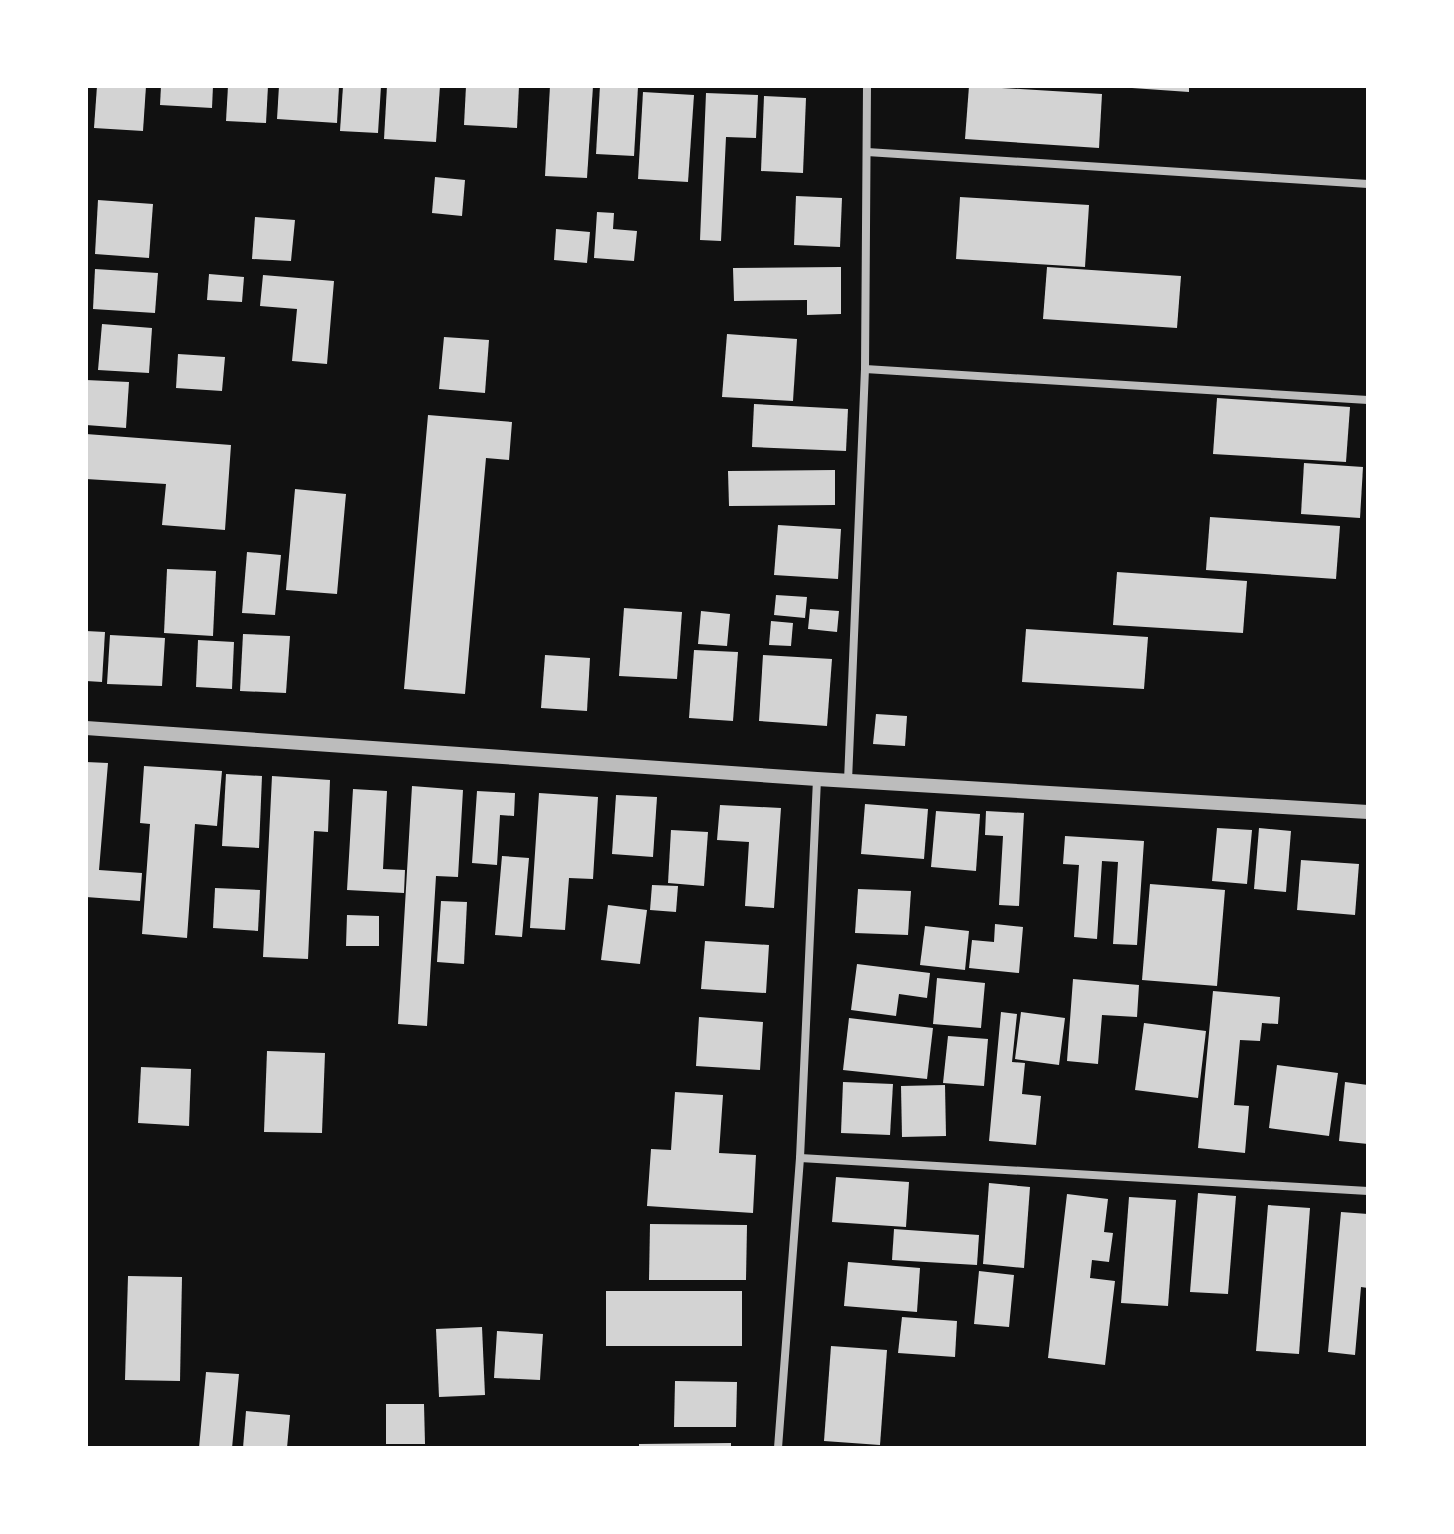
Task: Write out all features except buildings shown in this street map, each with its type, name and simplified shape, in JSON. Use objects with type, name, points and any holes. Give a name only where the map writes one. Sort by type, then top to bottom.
[{"type":"street","points":[[848,781],[865,369],[867,86]]},
{"type":"street","points":[[867,152],[1368,184]]},
{"type":"street","points":[[865,369],[1368,400]]},
{"type":"street","points":[[86,728],[817,779],[1368,812]]},
{"type":"street","points":[[778,1448],[800,1158],[817,779]]},
{"type":"street","points":[[800,1158],[1368,1191]]}]
